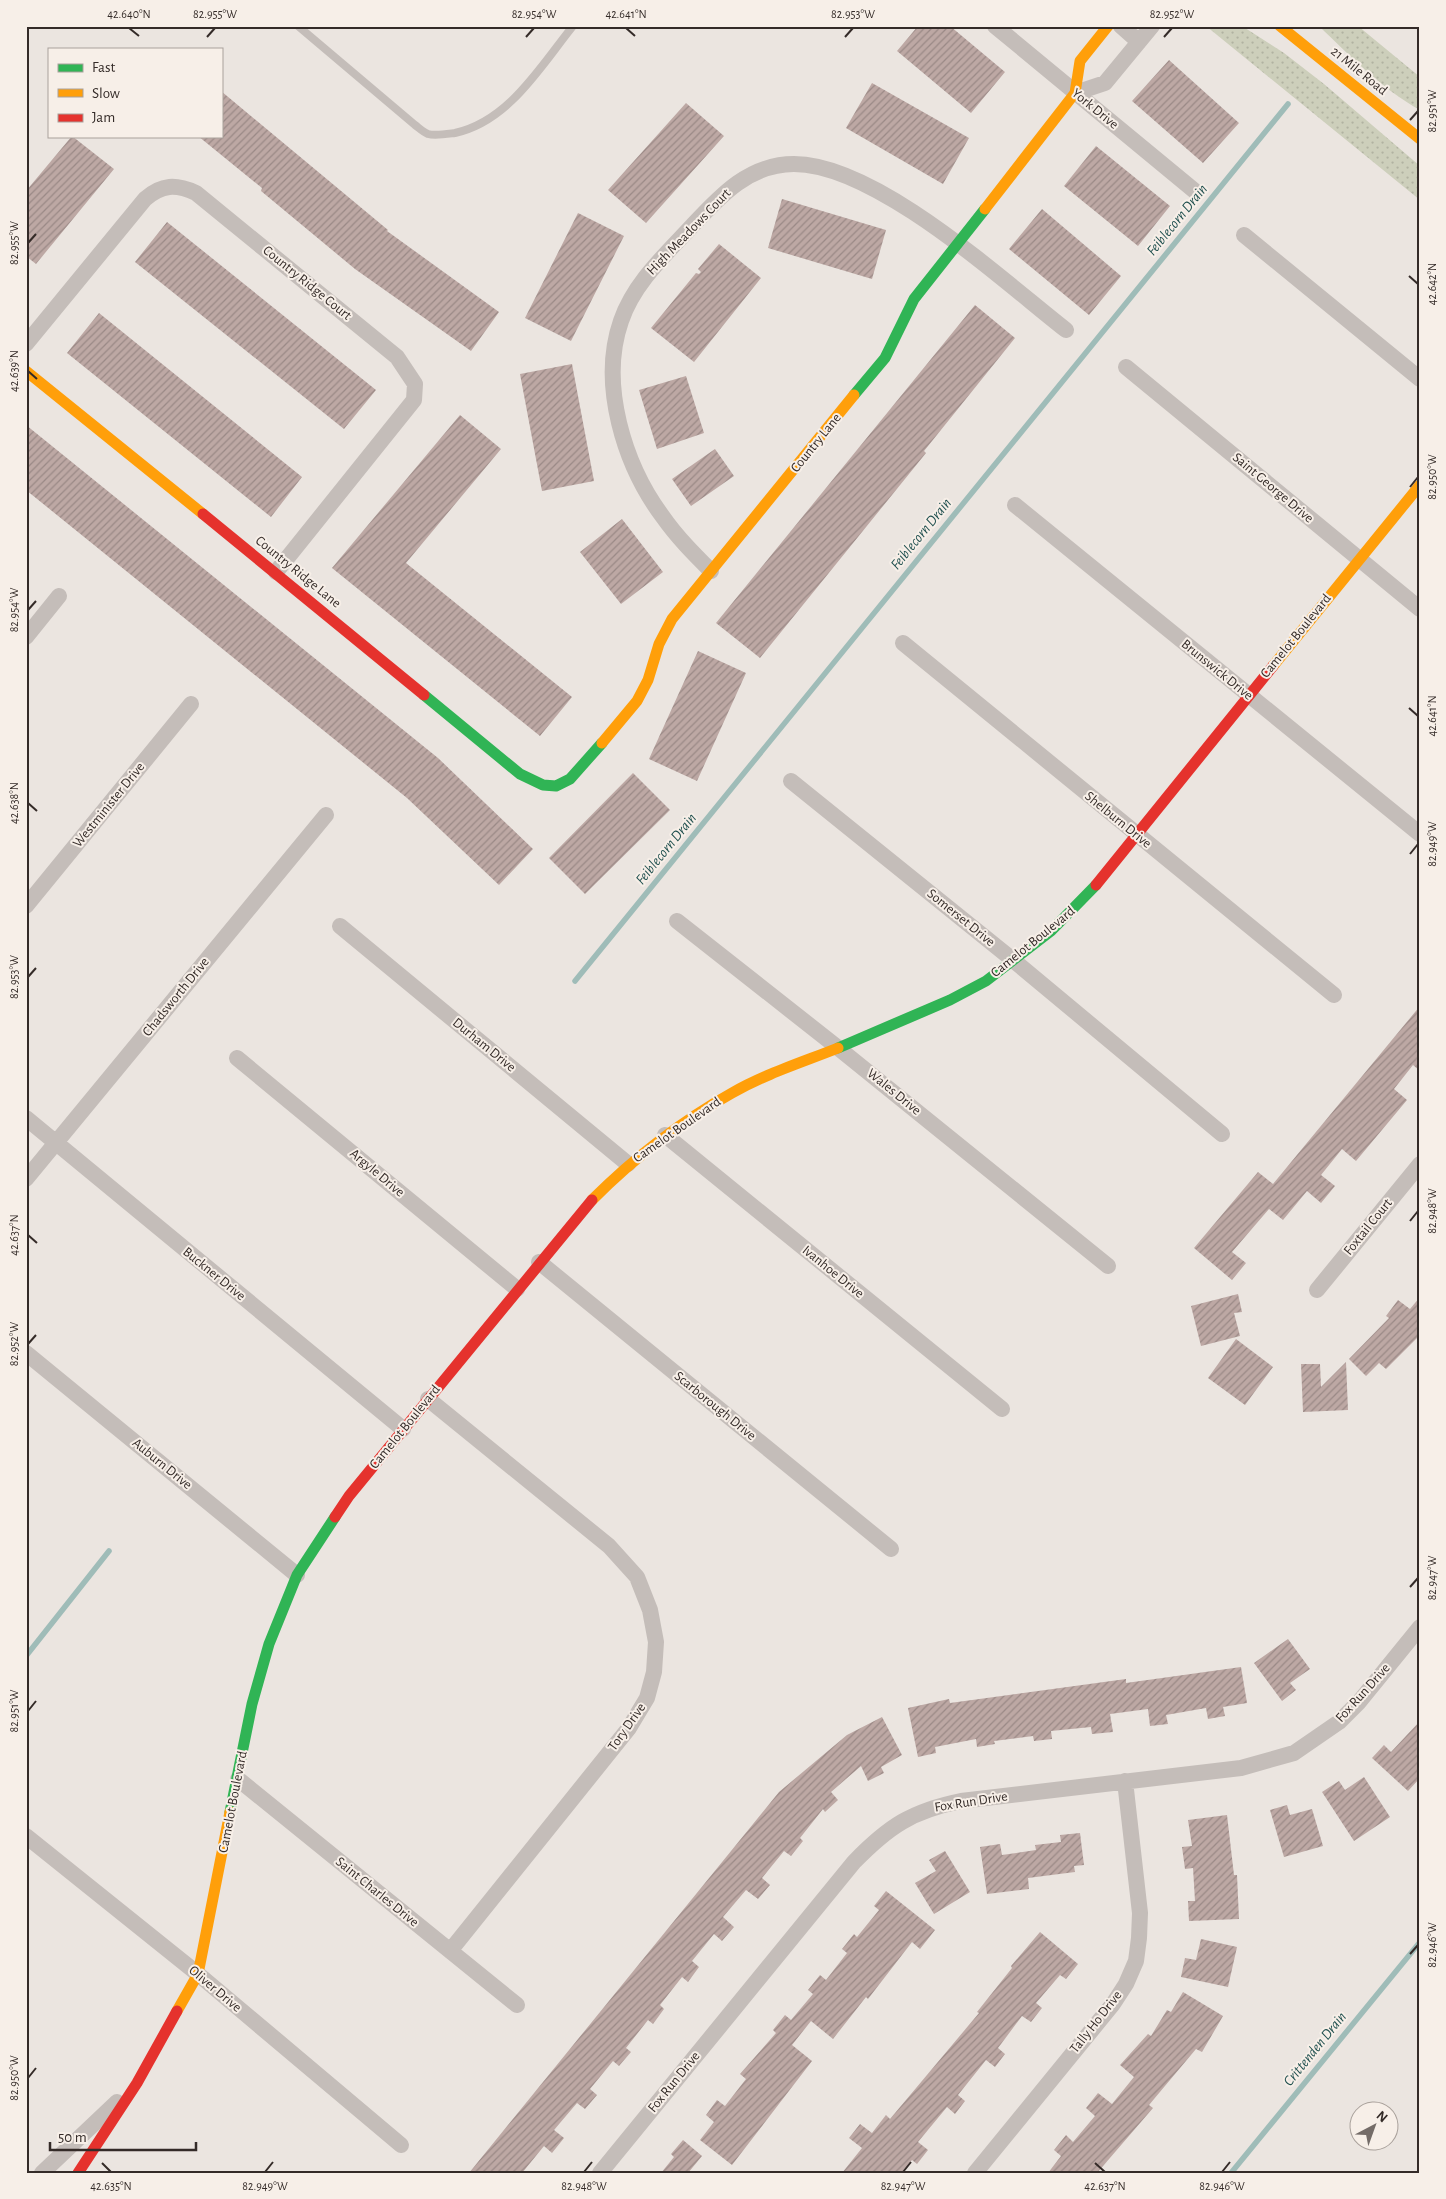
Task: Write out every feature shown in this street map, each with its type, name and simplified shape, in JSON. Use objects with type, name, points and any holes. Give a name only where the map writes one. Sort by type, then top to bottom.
[{"type":"street","name":"York Drive","points":[[995,26],[1196,192]]},
{"type":"street","points":[[1108,26],[1080,61],[1076,93],[1105,83],[1152,26]]},
{"type":"street","points":[[1121,26],[1139,42]]},
{"type":"street","name":"21 Mile Road","points":[[1280,26],[1420,139]]},
{"type":"street","name":"Country Lane","points":[[555,787],[578,772],[637,701],[648,680],[663,636],[672,619],[885,358],[914,299],[1076,93]]},
{"type":"street","name":"High Meadows Court","points":[[711,571],[662,516],[636,468],[620,425],[614,395],[614,345],[621,320],[634,294],[648,273],[730,188],[748,176],[771,167],[794,164],[819,168],[869,187],[898,203],[957,244],[1066,330]]},
{"type":"street","name":"Country Ridge Court","points":[[26,344],[145,199],[155,190],[168,186],[182,186],[196,193],[397,356],[415,384],[414,400],[276,572]]},
{"type":"street","points":[[1244,235],[1420,379]]},
{"type":"street","name":"Saint George Drive","points":[[1126,367],[1420,609]]},
{"type":"street","name":"Country Ridge Lane","points":[[26,371],[276,572],[520,774],[539,785],[555,787]]},
{"type":"street","name":"Camelot Boulevard","points":[[78,2173],[137,2083],[198,1974],[252,1704],[269,1644],[297,1575],[349,1496],[580,1212],[628,1164],[665,1135],[733,1092],[950,1000],[986,981],[1051,931],[1084,899],[1137,835],[1247,695],[1420,485]]},
{"type":"street","name":"Brunswick Drive","points":[[1015,505],[1420,834]]},
{"type":"street","points":[[26,637],[59,596]]},
{"type":"street","name":"Shelburn Drive","points":[[903,643],[1334,995]]},
{"type":"street","name":"Westminister Drive","points":[[26,906],[191,704]]},
{"type":"street","name":"Somerset Drive","points":[[791,781],[1013,960],[1222,1134]]},
{"type":"street","name":"Chadsworth Drive","points":[[26,1179],[326,815]]},
{"type":"street","name":"Wales Drive","points":[[678,920],[1108,1266]]},
{"type":"street","name":"Durham Drive","points":[[340,926],[628,1164]]},
{"type":"street","name":"Argyle Drive","points":[[237,1058],[517,1289]]},
{"type":"street","name":"Buckner Drive","points":[[26,1118],[404,1429]]},
{"type":"street","name":"Ivanhoe Drive","points":[[665,1135],[1002,1409]]},
{"type":"street","name":"Foxtail Court","points":[[1317,1290],[1420,1164]]},
{"type":"street","name":"Scarborough Drive","points":[[539,1262],[891,1549]]},
{"type":"street","name":"Auburn Drive","points":[[26,1353],[297,1575]]},
{"type":"street","name":"Tory Drive","points":[[428,1399],[609,1546],[637,1577],[650,1610],[656,1642],[654,1672],[647,1698],[629,1728],[450,1951]]},
{"type":"street","name":"Fox Run Drive","points":[[600,2173],[854,1862],[890,1828],[912,1815],[937,1806],[1125,1781],[1242,1768],[1294,1753],[1339,1722],[1359,1702],[1420,1627]]},
{"type":"street","name":"Saint Charles Drive","points":[[238,1779],[517,2005]]},
{"type":"street","name":"Tally Ho Drive","points":[[975,2173],[1113,2004],[1126,1984],[1136,1961],[1140,1913],[1125,1781]]},
{"type":"street","name":"Oliver Drive","points":[[26,1836],[198,1974],[401,2145]]},
{"type":"street","name":"Camelot Boulevard","points":[[42,2173],[137,2083]]},
{"type":"lane","points":[[298,26],[415,125],[428,134],[446,134],[471,129],[486,122],[508,104],[573,26]]},
{"type":"green space","points":[[1206,26],[1242,26],[1284,53],[1324,84],[1420,166],[1420,200]]},
{"type":"green space","points":[[1319,26],[1358,26],[1420,77],[1420,110],[1380,82]]},
{"type":"building","points":[[918,26],[950,26],[1005,72],[971,113],[897,51]]},
{"type":"building","points":[[1169,60],[1239,123],[1203,163],[1132,101]]},
{"type":"building","points":[[872,83],[969,138],[943,184],[846,128]]},
{"type":"building","points":[[222,92],[387,231],[499,312],[471,351],[355,269],[261,191],[262,188],[200,138],[222,138]]},
{"type":"building","points":[[686,103],[724,136],[646,223],[608,190]]},
{"type":"building","points":[[70,138],[75,138],[114,169],[36,264],[26,256],[26,191]]},
{"type":"building","points":[[1096,146],[1170,206],[1138,246],[1064,186]]},
{"type":"building","points":[[782,199],[886,230],[872,279],[768,248]]},
{"type":"building","points":[[1042,209],[1121,276],[1089,315],[1009,249]]},
{"type":"building","points":[[578,213],[624,236],[571,341],[525,318]]},
{"type":"building","points":[[167,222],[376,390],[344,429],[135,262]]},
{"type":"building","points":[[719,244],[761,278],[694,362],[651,328],[696,273],[699,274],[701,272],[698,269]]},
{"type":"building","points":[[975,305],[1015,338],[924,451],[926,453],[760,658],[716,623]]},
{"type":"building","points":[[99,313],[302,477],[271,517],[67,353]]},
{"type":"building","points":[[572,364],[594,481],[542,491],[520,374]]},
{"type":"building","points":[[686,376],[704,433],[657,449],[639,390]]},
{"type":"building","points":[[460,415],[501,449],[406,563],[572,697],[540,736],[332,568]]},
{"type":"building","points":[[26,425],[438,758],[533,849],[499,885],[407,798],[26,490]]},
{"type":"building","points":[[715,449],[734,476],[691,506],[672,479]]},
{"type":"building","points":[[622,519],[663,572],[621,604],[580,552]]},
{"type":"building","points":[[698,651],[746,673],[697,781],[649,759]]},
{"type":"building","points":[[633,773],[670,810],[585,894],[549,858]]},
{"type":"building","points":[[1420,1006],[1420,1071],[1413,1065],[1394,1089],[1407,1100],[1356,1161],[1342,1149],[1321,1175],[1335,1186],[1321,1203],[1307,1191],[1283,1220],[1269,1209],[1232,1252],[1246,1263],[1232,1280],[1194,1248],[1258,1172],[1273,1184]]},
{"type":"building","points":[[1238,1294],[1242,1312],[1234,1313],[1240,1336],[1201,1346],[1191,1306]]},
{"type":"building","points":[[1420,1297],[1420,1335],[1386,1369],[1379,1363],[1366,1376],[1349,1359],[1389,1318],[1386,1316],[1398,1300],[1410,1309]]},
{"type":"building","points":[[1236,1339],[1273,1367],[1245,1405],[1208,1378]]},
{"type":"building","points":[[1346,1362],[1348,1410],[1303,1412],[1301,1364],[1320,1364],[1321,1387]]},
{"type":"building","points":[[1288,1639],[1310,1669],[1290,1683],[1296,1690],[1282,1701],[1254,1663]]},
{"type":"building","points":[[1241,1667],[1247,1703],[1223,1707],[1225,1716],[1208,1719],[1206,1708],[1166,1715],[1168,1724],[1150,1726],[1148,1709],[1110,1714],[1113,1732],[1092,1734],[1091,1727],[1051,1731],[1052,1739],[1034,1741],[1033,1736],[994,1741],[995,1744],[977,1747],[976,1739],[935,1747],[936,1753],[918,1757],[908,1708],[949,1699],[950,1703],[1126,1679],[1126,1683]]},
{"type":"building","points":[[882,1717],[902,1755],[881,1767],[884,1773],[868,1781],[861,1766],[831,1792],[838,1800],[825,1812],[823,1809],[800,1838],[803,1841],[791,1856],[784,1851],[762,1878],[770,1885],[758,1899],[746,1890],[723,1917],[734,1927],[722,1941],[714,1934],[692,1961],[699,1967],[688,1982],[682,1977],[660,2005],[664,2009],[653,2024],[648,2020],[626,2048],[631,2052],[619,2066],[613,2061],[590,2089],[597,2095],[585,2109],[577,2103],[554,2130],[564,2138],[552,2153],[544,2146],[522,2173],[469,2173],[779,1792],[847,1735]]},
{"type":"building","points":[[1420,1721],[1420,1778],[1408,1791],[1372,1758],[1384,1745],[1391,1752]]},
{"type":"building","points":[[1364,1777],[1390,1817],[1354,1841],[1322,1792],[1339,1781],[1345,1790]]},
{"type":"building","points":[[1287,1805],[1290,1815],[1312,1809],[1323,1846],[1284,1857],[1270,1810]]},
{"type":"building","points":[[1227,1815],[1234,1875],[1237,1875],[1239,1919],[1189,1921],[1188,1901],[1195,1901],[1193,1868],[1185,1869],[1182,1847],[1192,1846],[1188,1820]]},
{"type":"building","points":[[1080,1833],[1084,1865],[1074,1866],[1075,1872],[1028,1878],[1029,1889],[987,1894],[980,1847],[1000,1844],[1002,1855],[1036,1850],[1035,1845],[1061,1842],[1060,1835]]},
{"type":"building","points":[[945,1851],[970,1892],[934,1914],[915,1883],[936,1871],[929,1860]]},
{"type":"building","points":[[886,1891],[935,1930],[920,1949],[912,1942],[868,1999],[866,1997],[833,2039],[811,2021],[792,2045],[812,2061],[732,2165],[700,2140],[714,2122],[706,2115],[717,2100],[725,2106],[746,2079],[740,2074],[776,2033],[773,2030],[785,2015],[791,2020],[813,1994],[808,1990],[820,1975],[826,1980],[847,1953],[842,1949],[854,1934],[857,1937],[879,1910],[874,1906]]},
{"type":"building","points":[[1040,1932],[1078,1964],[1066,1979],[1060,1975],[1036,2003],[1042,2008],[1031,2022],[1022,2016],[998,2048],[1005,2054],[995,2067],[986,2060],[958,2095],[965,2101],[955,2114],[947,2107],[918,2142],[928,2150],[917,2164],[912,2160],[901,2173],[842,2173],[862,2148],[849,2138],[860,2124],[872,2133],[886,2115],[890,2119],[979,2013],[977,2012],[1012,1968],[1011,1966]]},
{"type":"building","points":[[1201,1939],[1237,1947],[1228,1987],[1181,1977],[1185,1958],[1196,1960]]},
{"type":"building","points":[[1183,1992],[1223,2016],[1202,2052],[1196,2049],[1149,2105],[1153,2108],[1097,2173],[1048,2173],[1061,2156],[1054,2150],[1066,2135],[1073,2142],[1095,2116],[1086,2108],[1098,2093],[1112,2104],[1134,2077],[1120,2065],[1148,2034],[1151,2036],[1167,2010],[1171,2012]]},
{"type":"building","points":[[683,2140],[702,2156],[688,2173],[661,2173],[674,2157],[671,2154]]},
{"type":"waterway","name":"Feiblecorn Drain","points":[[575,981],[1288,104]]},
{"type":"waterway","name":"Feiblecorn Drain","points":[[26,1656],[109,1551]]},
{"type":"waterway","name":"Crittenden Drain","points":[[1231,2173],[1420,1942]]},
{"type":"traffic: fast","points":[[854,395],[885,358],[914,299],[985,209]]},
{"type":"traffic: fast","points":[[424,695],[520,774],[543,785],[556,786],[570,779],[602,743]]},
{"type":"traffic: fast","points":[[838,1048],[950,1000],[986,981],[1051,931],[1096,885]]},
{"type":"traffic: fast","points":[[230,1812],[252,1704],[269,1644],[297,1575],[335,1517]]},
{"type":"traffic: slow","points":[[985,209],[1075,93],[1080,61],[1108,26]]},
{"type":"traffic: slow","points":[[1280,26],[1420,139]]},
{"type":"traffic: slow","points":[[26,371],[203,514]]},
{"type":"traffic: slow","points":[[602,743],[637,701],[648,680],[659,644],[672,619],[854,395]]},
{"type":"traffic: slow","points":[[1273,666],[1420,485]]},
{"type":"traffic: slow","points":[[592,1200],[658,1142],[713,1104],[758,1080],[838,1048]]},
{"type":"traffic: slow","points":[[177,2011],[198,1974],[230,1812]]},
{"type":"traffic: jam","points":[[203,514],[424,695]]},
{"type":"traffic: jam","points":[[1096,885],[1273,666]]},
{"type":"traffic: jam","points":[[335,1517],[349,1496],[592,1200]]},
{"type":"traffic: jam","points":[[78,2173],[137,2083],[177,2011]]}]
